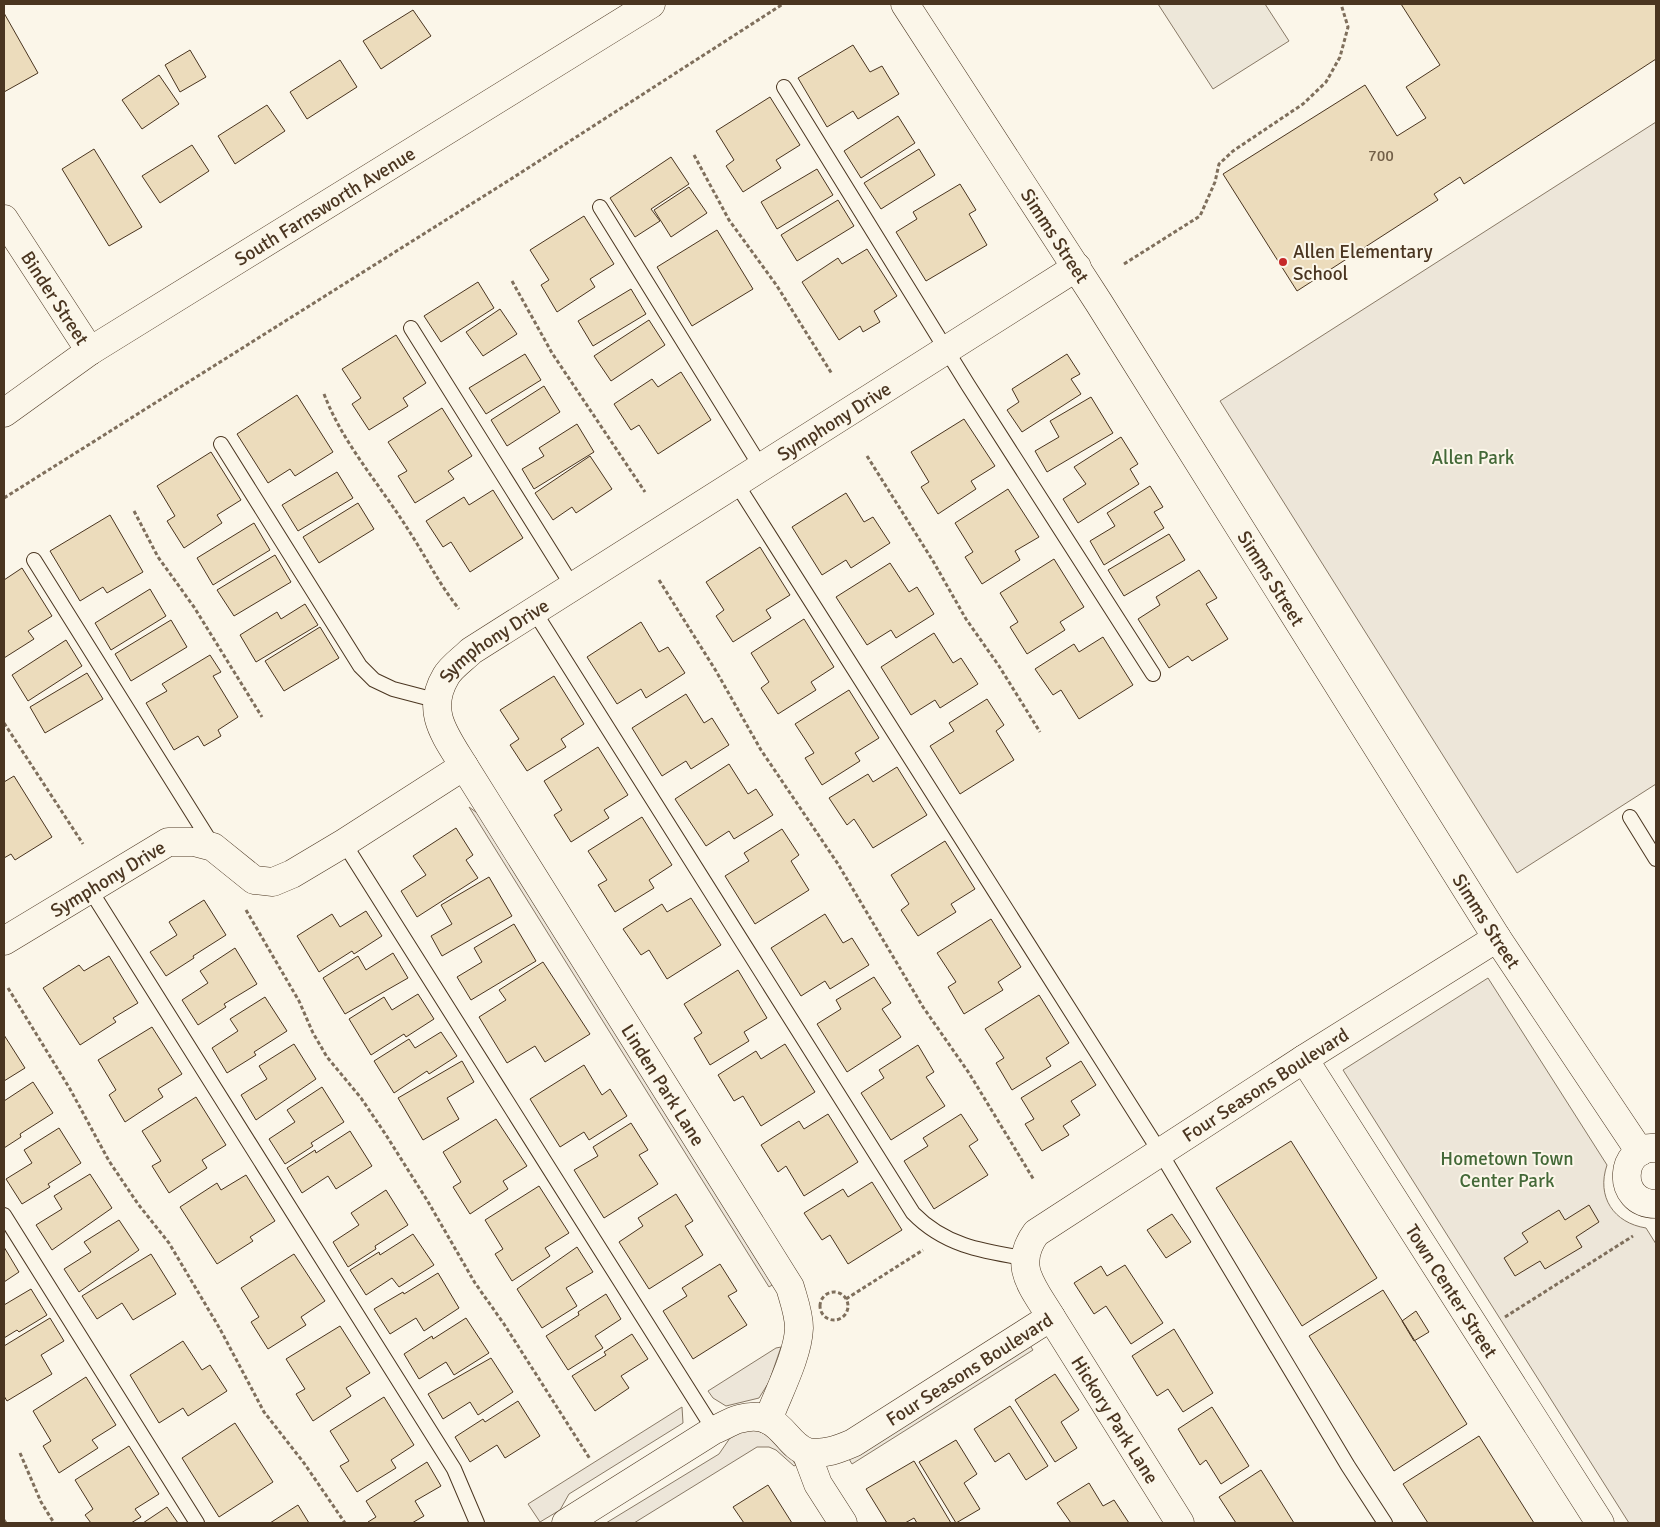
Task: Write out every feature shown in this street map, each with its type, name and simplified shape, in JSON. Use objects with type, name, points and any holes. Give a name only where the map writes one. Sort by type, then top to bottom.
[{"type":"street","name":"South Farnsworth Avenue","points":[[4,413],[90,351],[651,4]]},
{"type":"street","name":"Simms Street","points":[[905,4],[1076,267],[1497,938],[1648,1150],[1628,1165],[1627,1184],[1632,1194],[1639,1200],[1648,1204],[1656,1204]]},
{"type":"street","name":"Binder Street","points":[[4,219],[90,351]]},
{"type":"street","name":"Symphony Drive","points":[[5,936],[168,842],[194,842],[213,847],[254,880],[273,882],[292,874],[344,844],[464,766],[442,729],[435,700],[446,675],[471,651],[1076,267]]},
{"type":"street","name":"Linden Park Lane","points":[[464,766],[790,1287],[797,1308],[799,1329],[795,1349],[768,1420]]},
{"type":"street","name":"Four Seasons Boulevard","points":[[806,1452],[822,1453],[837,1450],[853,1443],[1051,1318],[1034,1289],[1026,1271],[1023,1258],[1027,1245],[1042,1228],[1304,1059],[1497,938]]},
{"type":"street","name":"Town Center Street","points":[[1304,1059],[1600,1523]]},
{"type":"street","name":"Hickory Park Lane","points":[[1051,1318],[1180,1523]]},
{"type":"street","points":[[566,1523],[714,1430],[738,1419],[753,1417],[768,1420],[782,1429],[806,1452],[818,1484],[843,1523]]},
{"type":"lane","points":[[784,87],[947,350],[1153,674]]},
{"type":"lane","points":[[600,208],[761,467]]},
{"type":"lane","points":[[411,328],[573,587]]},
{"type":"lane","points":[[221,444],[360,666],[374,680],[393,689],[435,700]]},
{"type":"lane","points":[[736,483],[1160,1152],[1348,1466],[1385,1523]]},
{"type":"lane","points":[[34,560],[213,847]]},
{"type":"lane","points":[[534,611],[913,1213],[927,1228],[948,1239],[979,1251],[1023,1258]]},
{"type":"lane","points":[[1630,817],[1656,859]]},
{"type":"lane","points":[[344,844],[714,1430]]},
{"type":"lane","points":[[89,888],[454,1469],[477,1523]]},
{"type":"lane","points":[[4,1215],[197,1523]]},
{"type":"path","points":[[4,498],[512,179],[783,4]]},
{"type":"path","points":[[1124,264],[1200,216],[1215,182],[1219,164],[1232,151],[1303,104],[1326,82],[1340,57],[1348,27],[1342,4]]},
{"type":"path","points":[[694,155],[728,220],[777,286],[832,374]]},
{"type":"path","points":[[512,282],[552,353],[645,492]]},
{"type":"path","points":[[324,394],[331,413],[409,531],[443,589],[458,609]]},
{"type":"path","points":[[868,456],[933,561],[966,619],[1040,732]]},
{"type":"path","points":[[134,511],[158,557],[194,607],[262,717]]},
{"type":"path","points":[[660,580],[716,671],[761,750],[838,864],[923,1007],[969,1073],[1034,1180]]},
{"type":"path","points":[[4,723],[83,844]]},
{"type":"path","points":[[243,904],[299,1001],[313,1033],[327,1057],[361,1098],[386,1135],[428,1200],[475,1284],[504,1324],[590,1459]]},
{"type":"path","points":[[8,988],[83,1112],[109,1161],[138,1204],[169,1243],[220,1329],[264,1412],[304,1463],[345,1523]]},
{"type":"path","points":[[1506,1317],[1632,1236]]},
{"type":"path","points":[[846,1299],[930,1245]]},
{"type":"path","points":[[836,1292],[846,1299],[847,1307],[840,1318],[828,1318],[821,1312],[820,1303],[828,1294],[836,1292]]},
{"type":"path","points":[[20,1453],[41,1502],[54,1523]]},
{"type":"green space","name":"Allen Park","points":[[1656,122],[1656,784],[1517,873],[1220,401]]},
{"type":"green space","points":[[469,807],[480,815],[775,1283],[769,1287]]},
{"type":"green space","name":"Hometown Town Center Park","points":[[1488,978],[1607,1165],[1604,1188],[1610,1207],[1625,1221],[1646,1228],[1656,1244],[1656,1523],[1629,1523],[1343,1070]]},
{"type":"green space","points":[[781,1347],[769,1382],[759,1398],[726,1406],[713,1398],[708,1391],[776,1348]]},
{"type":"green space","points":[[682,1407],[683,1423],[569,1494],[560,1510],[540,1522],[528,1504]]},
{"type":"green space","points":[[745,1430],[762,1430],[784,1447],[796,1465],[794,1466],[776,1450],[769,1447],[757,1447],[634,1523],[606,1523],[719,1454],[730,1438]]},
{"type":"shaded area","points":[[1158,4],[1265,4],[1289,41],[1213,89]]},
{"type":"shaded area","points":[[1027,1341],[1033,1350],[852,1464],[846,1454]]},
{"type":"building","points":[[1401,4],[1656,4],[1656,59],[1464,184],[1460,177],[1434,194],[1438,200],[1297,291],[1223,174],[1365,85],[1397,136],[1426,118],[1406,87],[1440,65]]},
{"type":"building","points":[[413,10],[431,36],[381,69],[363,41]]},
{"type":"building","points":[[4,13],[38,73],[4,92]]},
{"type":"building","points":[[853,45],[870,72],[882,66],[899,94],[858,119],[853,111],[827,127],[798,78]]},
{"type":"building","points":[[190,50],[206,77],[180,92],[165,65]]},
{"type":"building","points":[[340,60],[357,87],[307,119],[290,92]]},
{"type":"building","points":[[159,75],[179,104],[142,129],[122,100]]},
{"type":"building","points":[[770,97],[800,145],[776,160],[781,168],[743,192],[726,166],[734,160],[716,131]]},
{"type":"building","points":[[267,105],[285,131],[235,164],[218,136]]},
{"type":"building","points":[[898,116],[915,143],[861,178],[844,151]]},
{"type":"building","points":[[192,145],[209,171],[160,203],[142,176]]},
{"type":"building","points":[[94,149],[142,227],[109,246],[62,169]]},
{"type":"building","points":[[919,149],[935,175],[881,209],[864,183]]},
{"type":"building","points":[[671,157],[689,184],[651,209],[660,221],[635,237],[610,198]]},
{"type":"building","points":[[817,169],[833,195],[777,229],[761,202]]},
{"type":"building","points":[[960,184],[976,210],[969,214],[987,245],[926,281],[896,232],[917,219],[913,212]]},
{"type":"building","points":[[689,187],[707,213],[671,237],[654,210]]},
{"type":"building","points":[[838,200],[854,226],[797,261],[781,235]]},
{"type":"building","points":[[584,216],[614,264],[590,279],[595,287],[557,312],[541,285],[549,280],[530,250]]},
{"type":"building","points":[[717,230],[753,289],[692,326],[657,267]]},
{"type":"building","points":[[867,249],[897,296],[874,311],[880,322],[863,332],[860,326],[839,340],[802,282],[838,258],[842,264]]},
{"type":"building","points":[[478,282],[494,308],[441,342],[424,316]]},
{"type":"building","points":[[631,289],[646,314],[593,346],[578,321]]},
{"type":"building","points":[[500,309],[517,334],[483,356],[466,332]]},
{"type":"building","points":[[649,320],[665,345],[611,381],[594,356]]},
{"type":"building","points":[[396,335],[426,383],[403,398],[408,406],[369,430],[352,404],[361,398],[342,369]]},
{"type":"building","points":[[525,354],[541,380],[486,414],[469,388]]},
{"type":"building","points":[[1067,354],[1080,374],[1071,379],[1081,394],[1022,432],[1007,410],[1019,402],[1012,389]]},
{"type":"building","points":[[681,372],[711,420],[658,454],[639,425],[631,430],[614,404],[652,379],[658,387]]},
{"type":"building","points":[[544,386],[560,412],[507,446],[491,420]]},
{"type":"building","points":[[297,395],[333,452],[295,476],[290,469],[268,483],[237,434]]},
{"type":"building","points":[[1091,397],[1113,433],[1047,472],[1035,451],[1059,437],[1050,421]]},
{"type":"building","points":[[442,408],[472,456],[448,471],[454,479],[415,503],[398,476],[407,471],[388,442]]},
{"type":"building","points":[[964,419],[995,466],[971,481],[976,489],[938,514],[921,487],[929,482],[911,452]]},
{"type":"building","points":[[577,424],[594,452],[534,489],[522,469],[544,456],[539,448]]},
{"type":"building","points":[[1121,437],[1138,464],[1130,469],[1139,484],[1078,523],[1063,499],[1086,484],[1074,467]]},
{"type":"building","points":[[211,452],[241,500],[217,515],[222,523],[184,548],[167,521],[175,516],[157,486]]},
{"type":"building","points":[[590,456],[612,489],[576,513],[572,507],[553,520],[535,493]]},
{"type":"building","points":[[337,472],[353,498],[298,531],[282,505]]},
{"type":"building","points":[[1150,486],[1163,507],[1154,512],[1164,528],[1104,565],[1090,541],[1115,526],[1107,513]]},
{"type":"building","points":[[1008,489],[1039,537],[1015,551],[1020,560],[982,584],[965,557],[973,552],[955,523]]},
{"type":"building","points":[[493,490],[523,538],[470,572],[451,542],[443,547],[426,521],[464,497],[469,505]]},
{"type":"building","points":[[846,493],[864,522],[873,517],[890,543],[851,568],[846,560],[822,575],[792,527]]},
{"type":"building","points":[[358,503],[374,529],[319,563],[303,537]]},
{"type":"building","points":[[110,515],[143,572],[107,593],[103,587],[80,601],[50,551]]},
{"type":"building","points":[[254,523],[270,550],[213,585],[197,558]]},
{"type":"building","points":[[1169,534],[1185,560],[1124,596],[1108,570]]},
{"type":"building","points":[[760,547],[790,595],[766,610],[771,618],[733,642],[716,616],[724,610],[706,582]]},
{"type":"building","points":[[275,555],[291,582],[234,616],[217,590]]},
{"type":"building","points":[[1054,559],[1084,607],[1060,622],[1065,630],[1027,654],[1010,627],[1018,622],[1000,593]]},
{"type":"building","points":[[890,563],[909,592],[917,587],[934,614],[896,638],[891,630],[867,645],[836,597]]},
{"type":"building","points":[[22,568],[52,616],[28,631],[34,639],[4,658],[4,580]]},
{"type":"building","points":[[1199,570],[1217,598],[1206,604],[1228,639],[1192,661],[1188,656],[1169,668],[1138,619],[1160,605],[1156,597]]},
{"type":"building","points":[[150,589],[166,616],[111,650],[95,623]]},
{"type":"building","points":[[305,604],[318,625],[256,662],[240,635],[277,612],[281,619]]},
{"type":"building","points":[[804,619],[834,667],[811,682],[816,690],[778,714],[761,688],[769,682],[751,653]]},
{"type":"building","points":[[171,620],[187,647],[131,681],[115,654]]},
{"type":"building","points":[[641,622],[659,652],[668,647],[685,673],[646,698],[641,689],[617,704],[587,657]]},
{"type":"building","points":[[320,627],[339,658],[284,691],[265,661]]},
{"type":"building","points":[[934,633],[953,663],[961,658],[978,684],[940,708],[935,700],[911,715],[881,667]]},
{"type":"building","points":[[1103,637],[1133,685],[1079,719],[1061,690],[1053,695],[1035,669],[1074,644],[1079,652]]},
{"type":"building","points":[[66,640],[82,666],[28,701],[12,675]]},
{"type":"building","points":[[210,655],[221,672],[213,676],[238,717],[218,730],[221,736],[204,746],[198,736],[174,750],[146,703],[167,691],[162,684]]},
{"type":"building","points":[[87,673],[103,699],[45,733],[30,707]]},
{"type":"building","points":[[554,676],[584,724],[561,739],[566,747],[527,771],[510,745],[519,739],[500,710]]},
{"type":"building","points":[[849,690],[879,738],[855,753],[860,761],[822,785],[805,758],[814,753],[795,724]]},
{"type":"building","points":[[686,694],[704,723],[712,718],[729,745],[691,769],[686,761],[662,776],[632,728]]},
{"type":"building","points":[[987,699],[1004,725],[996,731],[1014,760],[960,794],[930,746],[954,731],[949,723]]},
{"type":"building","points":[[598,747],[628,795],[604,810],[609,818],[571,842],[554,815],[562,810],[544,781]]},
{"type":"building","points":[[729,764],[748,794],[756,789],[773,815],[734,839],[729,831],[706,846],[675,799]]},
{"type":"building","points":[[897,767],[927,815],[873,848],[854,819],[847,825],[829,798],[868,774],[873,782]]},
{"type":"building","points":[[14,776],[52,837],[15,860],[11,854],[4,858],[4,782]]},
{"type":"building","points":[[642,817],[672,865],[649,880],[654,888],[615,912],[598,885],[607,880],[588,851]]},
{"type":"building","points":[[456,828],[473,855],[466,860],[478,878],[417,917],[401,891],[426,875],[413,856]]},
{"type":"building","points":[[782,829],[799,855],[791,861],[809,890],[755,924],[725,876],[749,861],[744,853]]},
{"type":"building","points":[[945,841],[975,889],[951,904],[956,912],[918,936],[901,910],[909,904],[891,875]]},
{"type":"building","points":[[489,877],[512,916],[442,956],[431,936],[452,924],[441,905]]},
{"type":"building","points":[[691,898],[721,945],[667,979],[649,950],[641,955],[623,929],[662,904],[667,912]]},
{"type":"building","points":[[204,900],[226,935],[166,976],[150,952],[177,935],[169,922]]},
{"type":"building","points":[[366,911],[382,936],[354,954],[352,951],[319,972],[297,936],[332,914],[340,927]]},
{"type":"building","points":[[825,914],[843,943],[852,938],[869,965],[830,989],[825,981],[801,996],[771,948]]},
{"type":"building","points":[[991,919],[1021,967],[998,982],[1003,990],[964,1014],[948,987],[956,982],[937,953]]},
{"type":"building","points":[[514,924],[536,961],[471,1000],[457,977],[482,962],[474,948]]},
{"type":"building","points":[[235,948],[257,984],[224,1004],[226,1007],[198,1025],[182,1000],[208,983],[200,971]]},
{"type":"building","points":[[393,953],[408,978],[345,1014],[323,978],[358,956],[366,970]]},
{"type":"building","points":[[109,956],[138,1003],[113,1018],[116,1022],[80,1045],[43,988],[79,965],[84,971]]},
{"type":"building","points":[[543,962],[590,1034],[545,1062],[535,1046],[507,1063],[479,1017],[506,1000],[499,990]]},
{"type":"building","points":[[738,970],[767,1018],[744,1032],[749,1041],[710,1065],[694,1038],[702,1033],[684,1004]]},
{"type":"building","points":[[874,977],[891,1003],[882,1009],[901,1037],[847,1072],[817,1024],[841,1009],[836,1000]]},
{"type":"building","points":[[418,994],[434,1019],[406,1037],[404,1034],[371,1055],[349,1019],[384,997],[392,1010]]},
{"type":"building","points":[[1039,995],[1069,1043],[1046,1058],[1051,1066],[1012,1090],[996,1063],[1004,1058],[985,1029]]},
{"type":"building","points":[[265,997],[287,1031],[254,1052],[256,1055],[227,1073],[212,1048],[238,1031],[230,1019]]},
{"type":"building","points":[[152,1027],[182,1074],[158,1089],[163,1097],[125,1122],[109,1095],[116,1090],[98,1060]]},
{"type":"building","points":[[441,1032],[457,1056],[429,1074],[427,1071],[394,1093],[374,1061],[409,1039],[415,1048]]},
{"type":"building","points":[[4,1035],[25,1068],[4,1081]]},
{"type":"building","points":[[294,1044],[316,1079],[256,1120],[241,1095],[267,1079],[259,1066]]},
{"type":"building","points":[[785,1044],[815,1092],[761,1126],[743,1096],[734,1101],[718,1075],[756,1051],[761,1059]]},
{"type":"building","points":[[918,1045],[934,1072],[926,1077],[945,1106],[891,1140],[861,1093],[884,1078],[879,1070]]},
{"type":"building","points":[[462,1061],[474,1082],[447,1098],[459,1119],[423,1140],[398,1098]]},
{"type":"building","points":[[1081,1061],[1096,1085],[1071,1101],[1080,1115],[1063,1126],[1069,1135],[1042,1151],[1025,1124],[1034,1119],[1021,1098]]},
{"type":"building","points":[[584,1065],[602,1095],[610,1089],[627,1116],[589,1140],[584,1132],[560,1147],[530,1099]]},
{"type":"building","points":[[33,1082],[53,1113],[20,1134],[21,1137],[4,1148],[4,1101]]},
{"type":"building","points":[[322,1087],[344,1122],[311,1143],[313,1146],[285,1164],[269,1139],[295,1122],[287,1110]]},
{"type":"building","points":[[196,1097],[226,1145],[202,1160],[207,1168],[169,1193],[152,1166],[161,1161],[142,1131]]},
{"type":"building","points":[[828,1114],[858,1162],[804,1196],[786,1166],[778,1172],[761,1145],[799,1121],[804,1129]]},
{"type":"building","points":[[961,1114],[978,1140],[969,1146],[988,1175],[934,1209],[904,1161],[928,1146],[923,1138]]},
{"type":"building","points":[[496,1119],[527,1166],[503,1181],[508,1189],[470,1214],[453,1187],[461,1182],[443,1152]]},
{"type":"building","points":[[631,1123],[648,1150],[639,1155],[658,1184],[604,1218],[574,1170],[598,1156],[593,1147]]},
{"type":"building","points":[[59,1128],[81,1163],[48,1184],[50,1187],[22,1204],[6,1179],[32,1163],[24,1150]]},
{"type":"building","points":[[350,1131],[372,1166],[336,1189],[328,1176],[302,1193],[287,1168],[315,1150],[316,1153]]},
{"type":"building","points":[[1291,1141],[1377,1278],[1302,1326],[1216,1188]]},
{"type":"building","points":[[90,1174],[112,1208],[52,1250],[36,1225],[62,1209],[54,1196]]},
{"type":"building","points":[[246,1175],[275,1221],[250,1237],[253,1241],[217,1264],[180,1207],[217,1183],[221,1190]]},
{"type":"building","points":[[872,1182],[902,1230],[848,1264],[830,1235],[822,1240],[804,1213],[843,1189],[848,1197]]},
{"type":"building","points":[[539,1186],[569,1233],[545,1248],[550,1256],[512,1281],[495,1254],[503,1249],[485,1220]]},
{"type":"building","points":[[386,1190],[408,1225],[375,1246],[376,1249],[348,1267],[333,1242],[359,1225],[351,1213]]},
{"type":"building","points":[[676,1194],[693,1221],[685,1226],[703,1255],[649,1289],[619,1242],[643,1226],[638,1218]]},
{"type":"building","points":[[1589,1205],[1599,1222],[1576,1237],[1582,1247],[1545,1269],[1540,1261],[1515,1276],[1504,1258],[1528,1242],[1522,1233],[1559,1210],[1565,1220]]},
{"type":"building","points":[[1172,1214],[1191,1242],[1166,1258],[1147,1230]]},
{"type":"building","points":[[119,1220],[139,1250],[79,1292],[64,1269],[91,1252],[84,1242]]},
{"type":"building","points":[[413,1234],[434,1265],[399,1287],[392,1278],[366,1295],[350,1270],[379,1252],[380,1255]]},
{"type":"building","points":[[4,1247],[19,1272],[4,1282]]},
{"type":"building","points":[[577,1247],[593,1272],[566,1288],[577,1306],[542,1328],[517,1289]]},
{"type":"building","points":[[151,1254],[176,1294],[133,1320],[122,1303],[97,1319],[82,1296]]},
{"type":"building","points":[[294,1254],[325,1301],[301,1317],[306,1325],[268,1349],[251,1322],[259,1317],[241,1288]]},
{"type":"building","points":[[720,1264],[737,1291],[728,1296],[747,1325],[693,1359],[663,1311],[687,1296],[682,1288]]},
{"type":"building","points":[[1125,1265],[1163,1323],[1131,1344],[1106,1306],[1094,1314],[1074,1283],[1101,1266],[1107,1276]]},
{"type":"building","points":[[438,1273],[459,1308],[424,1331],[416,1318],[390,1334],[374,1309],[403,1292],[404,1294]]},
{"type":"building","points":[[31,1289],[47,1315],[19,1332],[17,1330],[4,1338],[4,1305]]},
{"type":"building","points":[[1383,1290],[1467,1424],[1394,1471],[1309,1336]]},
{"type":"building","points":[[606,1294],[621,1319],[595,1336],[603,1348],[568,1370],[546,1336],[579,1315],[578,1312]]},
{"type":"building","points":[[1416,1311],[1429,1332],[1414,1341],[1402,1321]]},
{"type":"building","points":[[50,1318],[64,1341],[41,1355],[52,1374],[7,1401],[4,1396],[4,1346]]},
{"type":"building","points":[[466,1318],[489,1353],[454,1375],[446,1362],[419,1379],[404,1354],[432,1336],[433,1339]]},
{"type":"building","points":[[340,1326],[370,1373],[346,1388],[351,1396],[313,1421],[296,1394],[305,1389],[286,1359]]},
{"type":"building","points":[[1174,1329],[1213,1393],[1183,1412],[1168,1389],[1157,1396],[1132,1356]]},
{"type":"building","points":[[632,1334],[648,1359],[621,1376],[629,1388],[595,1411],[572,1376],[606,1355],[604,1352]]},
{"type":"building","points":[[183,1341],[202,1370],[210,1365],[227,1391],[188,1416],[183,1408],[159,1423],[130,1375]]},
{"type":"building","points":[[491,1358],[513,1392],[478,1415],[470,1402],[443,1419],[428,1394]]},
{"type":"building","points":[[1055,1374],[1079,1410],[1061,1422],[1077,1448],[1055,1462],[1015,1400]]},
{"type":"building","points":[[86,1377],[116,1425],[92,1440],[98,1448],[59,1473],[43,1446],[51,1441],[33,1411]]},
{"type":"building","points":[[384,1397],[414,1445],[391,1460],[396,1468],[357,1492],[340,1466],[349,1461],[330,1431]]},
{"type":"building","points":[[518,1401],[540,1436],[505,1458],[497,1445],[470,1462],[455,1437],[483,1419],[485,1422]]},
{"type":"building","points":[[1010,1406],[1048,1466],[1026,1480],[1009,1453],[995,1462],[974,1429]]},
{"type":"building","points":[[1212,1407],[1249,1466],[1221,1484],[1206,1460],[1200,1465],[1178,1429]]},
{"type":"building","points":[[235,1423],[273,1482],[219,1517],[182,1458]]},
{"type":"building","points":[[1479,1436],[1534,1523],[1428,1523],[1403,1484]]},
{"type":"building","points":[[956,1440],[977,1474],[964,1483],[980,1509],[956,1523],[919,1462]]},
{"type":"building","points":[[129,1446],[159,1494],[135,1509],[141,1517],[131,1523],[91,1523],[85,1515],[93,1509],[75,1480]]},
{"type":"building","points":[[914,1461],[951,1523],[917,1523],[914,1518],[905,1523],[887,1523],[866,1489]]},
{"type":"building","points":[[427,1462],[441,1486],[415,1501],[424,1516],[412,1523],[369,1523],[376,1517],[366,1501]]},
{"type":"building","points":[[1261,1470],[1294,1523],[1236,1523],[1219,1497]]},
{"type":"building","points":[[1089,1483],[1103,1506],[1114,1500],[1129,1523],[1071,1523],[1057,1503]]},
{"type":"building","points":[[768,1485],[792,1523],[744,1523],[733,1507]]},
{"type":"building","points":[[298,1505],[309,1523],[270,1523]]},
{"type":"building","points":[[167,1507],[178,1523],[143,1523]]},
{"type":"place","name":"Allen Elementary School","points":[[1283,262]]}]
